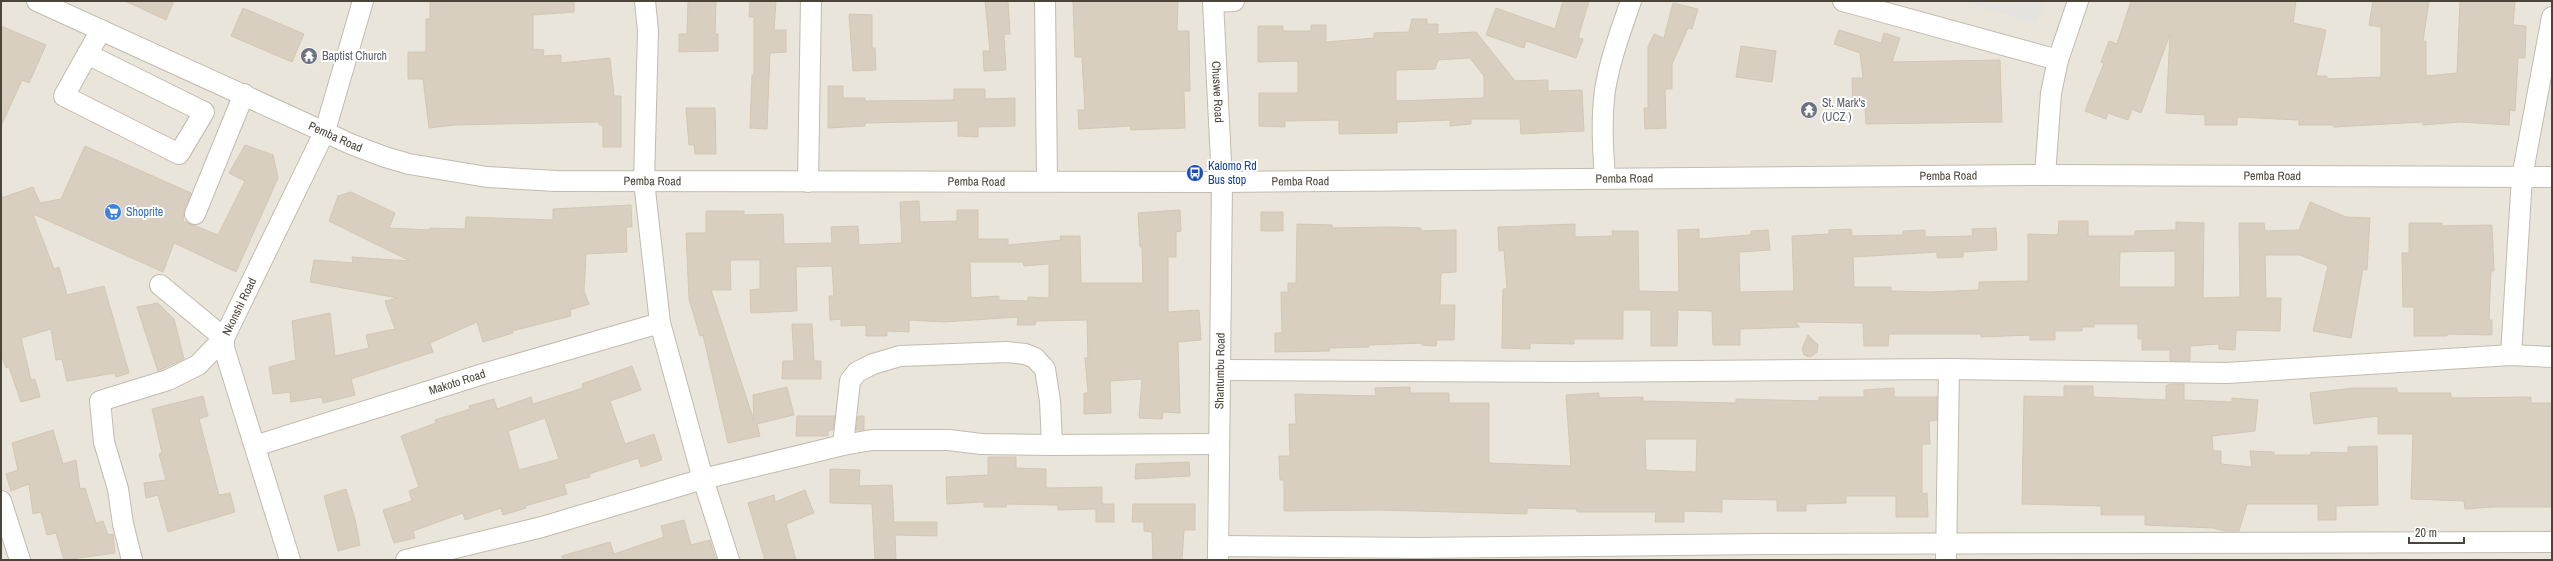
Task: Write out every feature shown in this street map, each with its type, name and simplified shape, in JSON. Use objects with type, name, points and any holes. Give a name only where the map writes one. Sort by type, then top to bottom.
[{"type":"street","name":"Pemba Road","points":[[37,1],[244,94],[353,145],[409,164],[487,177],[556,181],[808,182],[1047,180],[1222,182],[1605,180],[2045,175],[2552,177]]},
{"type":"street","name":"Nkonshi Road","points":[[290,560],[224,348],[224,338],[325,131],[363,1]]},
{"type":"street","points":[[645,1],[648,30],[644,181],[660,323],[703,479],[729,560]]},
{"type":"street","points":[[808,182],[812,1]]},
{"type":"street","points":[[1045,1],[1047,180]]},
{"type":"street","points":[[1213,1],[1234,1]]},
{"type":"street","name":"Chuswe Road","points":[[1213,1],[1222,182]]},
{"type":"street","points":[[1605,180],[1602,134],[1605,90],[1612,55],[1631,1]]},
{"type":"street","points":[[1843,1],[2058,60]]},
{"type":"street","points":[[2045,175],[2051,93],[2058,60],[2078,1]]},
{"type":"street","points":[[2511,355],[2522,177],[2552,17]]},
{"type":"street","points":[[88,54],[204,112],[179,154],[64,96],[101,30]]},
{"type":"street","points":[[195,214],[244,94]]},
{"type":"street","name":"Shantumbu Road","points":[[1218,553],[1222,182]]},
{"type":"street","points":[[132,560],[123,524],[118,489],[104,442],[100,401],[168,380],[198,365],[224,338],[160,285]]},
{"type":"street","name":"Makoto Road","points":[[255,446],[483,374],[660,323]]},
{"type":"street","points":[[843,444],[850,381],[857,372],[873,364],[900,356],[1007,352],[1025,354],[1035,358],[1045,370],[1050,401],[1052,446]]},
{"type":"street","points":[[1220,370],[1575,372],[1949,369],[2226,373],[2511,355],[2552,357]]},
{"type":"street","points":[[1946,552],[1949,369]]},
{"type":"street","points":[[406,560],[542,527],[703,479],[843,444],[907,438],[1052,446],[1218,444]]},
{"type":"street","points":[[1,501],[20,560]]},
{"type":"street","points":[[1218,553],[1594,554],[1766,552],[2249,551],[2552,542]]},
{"type":"shaded area","points":[[1,1],[2552,1],[2552,560],[1,560]]},
{"type":"shaded area","points":[[1962,1],[2045,1],[2037,24]]},
{"type":"building","points":[[125,1],[174,1],[166,20]]},
{"type":"building","points":[[430,1],[574,1],[574,12],[533,15],[533,49],[544,50],[543,56],[561,55],[561,63],[610,58],[614,96],[621,96],[621,147],[603,147],[603,125],[599,125],[599,122],[454,125],[429,128],[423,79],[408,79],[408,52],[426,52],[426,19],[430,19]]},
{"type":"building","points":[[688,1],[716,1],[715,34],[718,34],[718,51],[679,52],[679,34],[687,34]]},
{"type":"building","points":[[750,1],[776,1],[774,30],[786,30],[786,52],[770,53],[767,129],[750,128],[752,75],[754,75],[754,17],[749,17]]},
{"type":"building","points":[[985,1],[1008,1],[1010,34],[1004,34],[1006,70],[984,71],[983,51],[990,51]]},
{"type":"building","points":[[1073,1],[1178,1],[1177,31],[1189,31],[1190,91],[1184,91],[1185,128],[1131,130],[1130,126],[1079,129],[1078,110],[1085,110],[1082,57],[1075,57]]},
{"type":"building","points":[[1563,1],[1589,1],[1578,38],[1583,39],[1576,58],[1526,41],[1524,48],[1486,35],[1496,8],[1555,29]]},
{"type":"building","points":[[2131,1],[2296,1],[2293,23],[2326,30],[2316,76],[2327,76],[2327,79],[2381,77],[2381,27],[2369,25],[2373,1],[2429,1],[2423,41],[2426,41],[2426,76],[2457,73],[2460,1],[2515,1],[2513,25],[2526,26],[2525,58],[2518,58],[2515,111],[2510,110],[2509,125],[2460,122],[2423,125],[2423,122],[2334,127],[2334,125],[2299,125],[2299,120],[2237,117],[2237,125],[2205,125],[2205,115],[2166,113],[2170,34],[2141,113],[2132,109],[2128,120],[2108,113],[2106,119],[2085,111],[2104,63],[2101,62],[2109,41],[2117,44]]},
{"type":"building","points":[[1673,3],[1698,9],[1692,29],[1688,28],[1672,64],[1672,89],[1665,89],[1666,128],[1645,129],[1644,108],[1648,108],[1648,47],[1654,34],[1664,38]]},
{"type":"building","points":[[243,8],[304,34],[292,62],[231,36]]},
{"type":"building","points":[[849,14],[872,15],[872,48],[875,48],[876,70],[853,71]]},
{"type":"building","points":[[1412,19],[1427,19],[1427,24],[1438,24],[1438,34],[1476,32],[1515,81],[1548,80],[1548,91],[1582,90],[1584,131],[1521,134],[1520,119],[1471,119],[1471,124],[1450,126],[1450,120],[1397,122],[1397,133],[1339,134],[1339,120],[1285,121],[1285,127],[1259,126],[1259,93],[1298,93],[1298,61],[1258,62],[1258,26],[1283,26],[1283,31],[1311,31],[1311,25],[1326,25],[1326,42],[1374,38],[1374,33],[1409,32]],"holes":[[[1470,58],[1484,76],[1484,98],[1396,101],[1396,70],[1435,69],[1438,60]]]},
{"type":"building","points":[[1,26],[46,45],[29,83],[22,80],[1,126]]},
{"type":"building","points":[[1839,30],[1881,43],[1884,33],[1900,38],[1892,62],[2000,60],[2002,122],[1866,124],[1865,106],[1853,106],[1852,78],[1863,78],[1860,53],[1834,44]]},
{"type":"building","points":[[1741,46],[1776,51],[1772,82],[1736,77]]},
{"type":"building","points":[[828,86],[843,86],[843,98],[865,98],[865,101],[954,100],[954,89],[985,89],[985,99],[1015,98],[1015,126],[978,127],[978,137],[958,136],[958,121],[865,123],[865,126],[828,128]]},
{"type":"building","points":[[686,108],[715,108],[716,154],[695,154],[694,145],[689,145]]},
{"type":"building","points":[[245,145],[273,155],[278,178],[236,272],[174,243],[163,272],[33,214],[54,269],[59,267],[67,295],[104,286],[129,373],[116,377],[115,373],[67,381],[62,359],[56,360],[51,329],[21,338],[31,380],[35,379],[40,397],[21,402],[9,367],[6,368],[1,354],[1,198],[33,187],[40,203],[61,199],[85,146],[191,193],[184,210],[183,221],[218,235],[245,181],[229,173]]},
{"type":"building","points":[[351,192],[395,213],[389,228],[430,230],[430,228],[465,229],[466,217],[553,220],[553,209],[631,205],[632,227],[626,227],[627,252],[586,254],[584,291],[589,304],[570,310],[571,316],[512,331],[513,333],[483,342],[477,322],[430,343],[433,352],[351,379],[355,395],[323,403],[322,397],[291,402],[290,392],[273,394],[269,367],[296,360],[292,321],[330,313],[335,356],[369,348],[366,335],[395,329],[385,301],[398,298],[310,282],[314,260],[353,263],[352,257],[410,261],[329,221],[338,196]]},
{"type":"building","points":[[919,201],[920,222],[957,221],[957,210],[978,210],[978,239],[1008,239],[1008,245],[1061,240],[1060,236],[1080,236],[1081,283],[1143,283],[1142,247],[1140,247],[1138,213],[1180,210],[1181,231],[1176,232],[1176,257],[1168,257],[1168,312],[1199,310],[1201,340],[1178,342],[1180,413],[1163,412],[1162,419],[1139,418],[1142,379],[1110,381],[1111,413],[1084,414],[1084,393],[1088,393],[1085,358],[1088,358],[1087,320],[1036,321],[1035,325],[1017,325],[1018,317],[944,322],[909,320],[909,332],[887,331],[887,336],[866,336],[866,325],[841,326],[841,319],[830,320],[829,296],[834,296],[832,266],[796,267],[797,311],[751,313],[750,290],[760,289],[760,260],[730,260],[731,290],[711,290],[754,421],[753,395],[787,387],[794,415],[757,424],[760,436],[728,443],[703,335],[700,336],[689,299],[686,233],[706,233],[706,211],[744,211],[744,215],[783,214],[784,244],[832,243],[831,227],[858,226],[859,245],[902,243],[900,202]],"holes":[[[970,262],[1023,262],[1024,266],[1049,264],[1049,298],[1028,297],[1028,301],[999,300],[999,296],[971,298]]]},
{"type":"building","points":[[2310,202],[2346,217],[2370,218],[2367,270],[2363,269],[2351,338],[2313,331],[2328,266],[2300,255],[2265,255],[2266,298],[2281,298],[2280,331],[2236,330],[2235,350],[2219,349],[2219,344],[2190,346],[2190,361],[2170,361],[2170,350],[2142,350],[2142,339],[2138,339],[2138,324],[2094,324],[2094,327],[2082,327],[2082,331],[2055,331],[2055,340],[2030,340],[2030,335],[1981,337],[1981,334],[1889,334],[1888,346],[1864,346],[1863,323],[1795,322],[1800,327],[1740,329],[1740,345],[1713,345],[1712,311],[1678,310],[1677,346],[1651,346],[1651,310],[1623,310],[1623,339],[1574,339],[1574,344],[1530,343],[1530,349],[1502,348],[1503,289],[1507,289],[1504,250],[1499,251],[1498,227],[1575,224],[1575,237],[1613,236],[1612,231],[1638,231],[1639,291],[1679,292],[1678,230],[1699,229],[1699,239],[1751,235],[1751,231],[1768,230],[1770,250],[1739,252],[1740,292],[1794,291],[1792,236],[1829,234],[1829,230],[1851,229],[1852,236],[1903,235],[1903,231],[1925,230],[1925,237],[1973,236],[1972,229],[1996,228],[1997,250],[1963,252],[1963,257],[1937,258],[1937,252],[1853,257],[1854,287],[1891,287],[1891,291],[1930,292],[1979,290],[1979,282],[2028,281],[2028,234],[2058,235],[2059,221],[2088,221],[2088,236],[2135,236],[2135,231],[2176,230],[2176,222],[2204,223],[2203,298],[2240,297],[2239,223],[2264,223],[2265,231],[2299,230]],"holes":[[[2175,251],[2175,287],[2119,287],[2120,252]]]},
{"type":"building","points":[[1261,212],[1283,212],[1283,231],[1261,231]]},
{"type":"building","points":[[2409,223],[2442,223],[2442,226],[2492,225],[2494,271],[2491,271],[2489,320],[2492,320],[2492,335],[2447,334],[2447,336],[2414,336],[2414,307],[2403,307],[2402,253],[2409,253]]},
{"type":"building","points":[[1297,224],[1332,225],[1332,228],[1392,227],[1421,228],[1421,231],[1456,230],[1456,272],[1441,273],[1440,305],[1455,305],[1454,340],[1437,340],[1436,346],[1422,345],[1422,343],[1329,348],[1330,351],[1275,352],[1275,333],[1282,333],[1281,292],[1288,292],[1288,283],[1296,283]]},
{"type":"building","points":[[158,303],[174,319],[184,359],[158,371],[137,307]]},
{"type":"building","points":[[792,324],[812,324],[814,361],[821,361],[821,379],[782,379],[783,361],[794,361]]},
{"type":"building","points":[[1808,335],[1818,345],[1817,352],[1810,357],[1804,355],[1802,349]]},
{"type":"building","points":[[632,366],[641,390],[610,401],[625,444],[654,434],[662,460],[641,467],[638,458],[589,474],[590,477],[564,484],[567,494],[525,506],[526,508],[503,515],[501,508],[465,520],[463,513],[413,531],[415,538],[394,543],[383,510],[412,501],[409,491],[419,487],[401,436],[436,423],[435,420],[470,409],[469,406],[494,399],[497,409],[531,397],[533,404],[583,388],[582,384]],"holes":[[[545,418],[559,459],[519,470],[508,431]]]},
{"type":"building","points":[[2170,384],[2184,384],[2184,400],[2232,402],[2232,398],[2258,400],[2255,431],[2212,436],[2213,451],[2221,451],[2221,464],[2252,467],[2250,451],[2274,452],[2274,455],[2311,455],[2311,452],[2348,453],[2348,447],[2377,446],[2378,505],[2336,506],[2336,520],[2318,520],[2318,504],[2247,504],[2239,531],[2226,531],[2213,528],[2145,525],[2145,515],[2101,515],[2101,506],[2022,504],[2024,396],[2064,397],[2064,386],[2093,386],[2093,397],[2166,400],[2166,386]]},
{"type":"building","points":[[1410,387],[1410,393],[1449,393],[1449,403],[1489,403],[1489,463],[1571,466],[1566,395],[1599,393],[1599,398],[1643,397],[1643,401],[1736,403],[1736,399],[1819,401],[1819,397],[1864,397],[1864,390],[1894,388],[1894,397],[1937,397],[1937,420],[1929,421],[1930,444],[1922,444],[1922,494],[1927,493],[1928,517],[1896,517],[1896,496],[1846,496],[1846,503],[1806,504],[1806,511],[1777,511],[1777,500],[1722,499],[1722,512],[1684,511],[1684,522],[1655,522],[1656,512],[1577,512],[1577,509],[1527,508],[1527,514],[1379,510],[1284,511],[1284,480],[1280,480],[1279,456],[1290,456],[1289,424],[1296,424],[1295,394],[1376,396],[1375,388]],"holes":[[[1645,439],[1697,439],[1696,472],[1646,470]]]},
{"type":"building","points":[[2354,388],[2397,388],[2397,393],[2451,393],[2451,398],[2531,397],[2531,403],[2552,403],[2552,507],[2493,507],[2465,509],[2464,501],[2411,499],[2413,434],[2378,434],[2378,416],[2314,424],[2310,393]]},
{"type":"building","points":[[203,396],[208,416],[199,419],[219,495],[230,493],[235,512],[168,532],[158,495],[146,498],[144,483],[166,480],[159,454],[162,453],[152,409]]},
{"type":"building","points":[[797,416],[835,416],[833,430],[828,430],[828,436],[796,436]]},
{"type":"building","points":[[858,416],[864,416],[864,430],[856,430]]},
{"type":"building","points":[[53,430],[63,464],[76,460],[80,489],[85,488],[96,523],[103,521],[108,535],[113,534],[115,553],[64,560],[56,533],[47,535],[41,512],[33,514],[29,484],[11,491],[6,474],[18,470],[12,443]]},
{"type":"building","points":[[988,457],[1016,457],[1016,468],[1046,469],[1046,488],[1102,487],[1102,504],[1114,504],[1114,522],[1096,522],[1096,509],[1058,510],[1058,505],[1006,504],[1006,507],[984,507],[984,502],[947,504],[946,477],[988,475]]},
{"type":"building","points":[[1189,462],[1190,476],[1135,479],[1136,464]]},
{"type":"building","points":[[830,469],[860,470],[859,486],[892,485],[894,522],[937,522],[937,536],[895,535],[896,560],[875,560],[872,504],[830,503]]},
{"type":"building","points":[[346,489],[355,519],[360,545],[338,551],[324,496]]},
{"type":"building","points":[[805,490],[814,513],[786,524],[796,560],[765,560],[748,503],[774,495],[775,502]]},
{"type":"building","points":[[1133,504],[1195,504],[1195,530],[1184,530],[1182,560],[1153,560],[1152,532],[1144,531],[1144,522],[1132,522]]},
{"type":"building","points":[[684,520],[691,545],[710,540],[716,560],[563,560],[562,556],[610,542],[614,554],[664,537],[661,526]]},
{"type":"place","name":"Baptist Church","points":[[309,56]]},
{"type":"place","name":"St. Mark's (UCZ )","points":[[1809,110]]},
{"type":"place","name":"Kalomo Rd Bus stop","points":[[1195,173]]},
{"type":"place","name":"Shoprite","points":[[113,212]]}]
